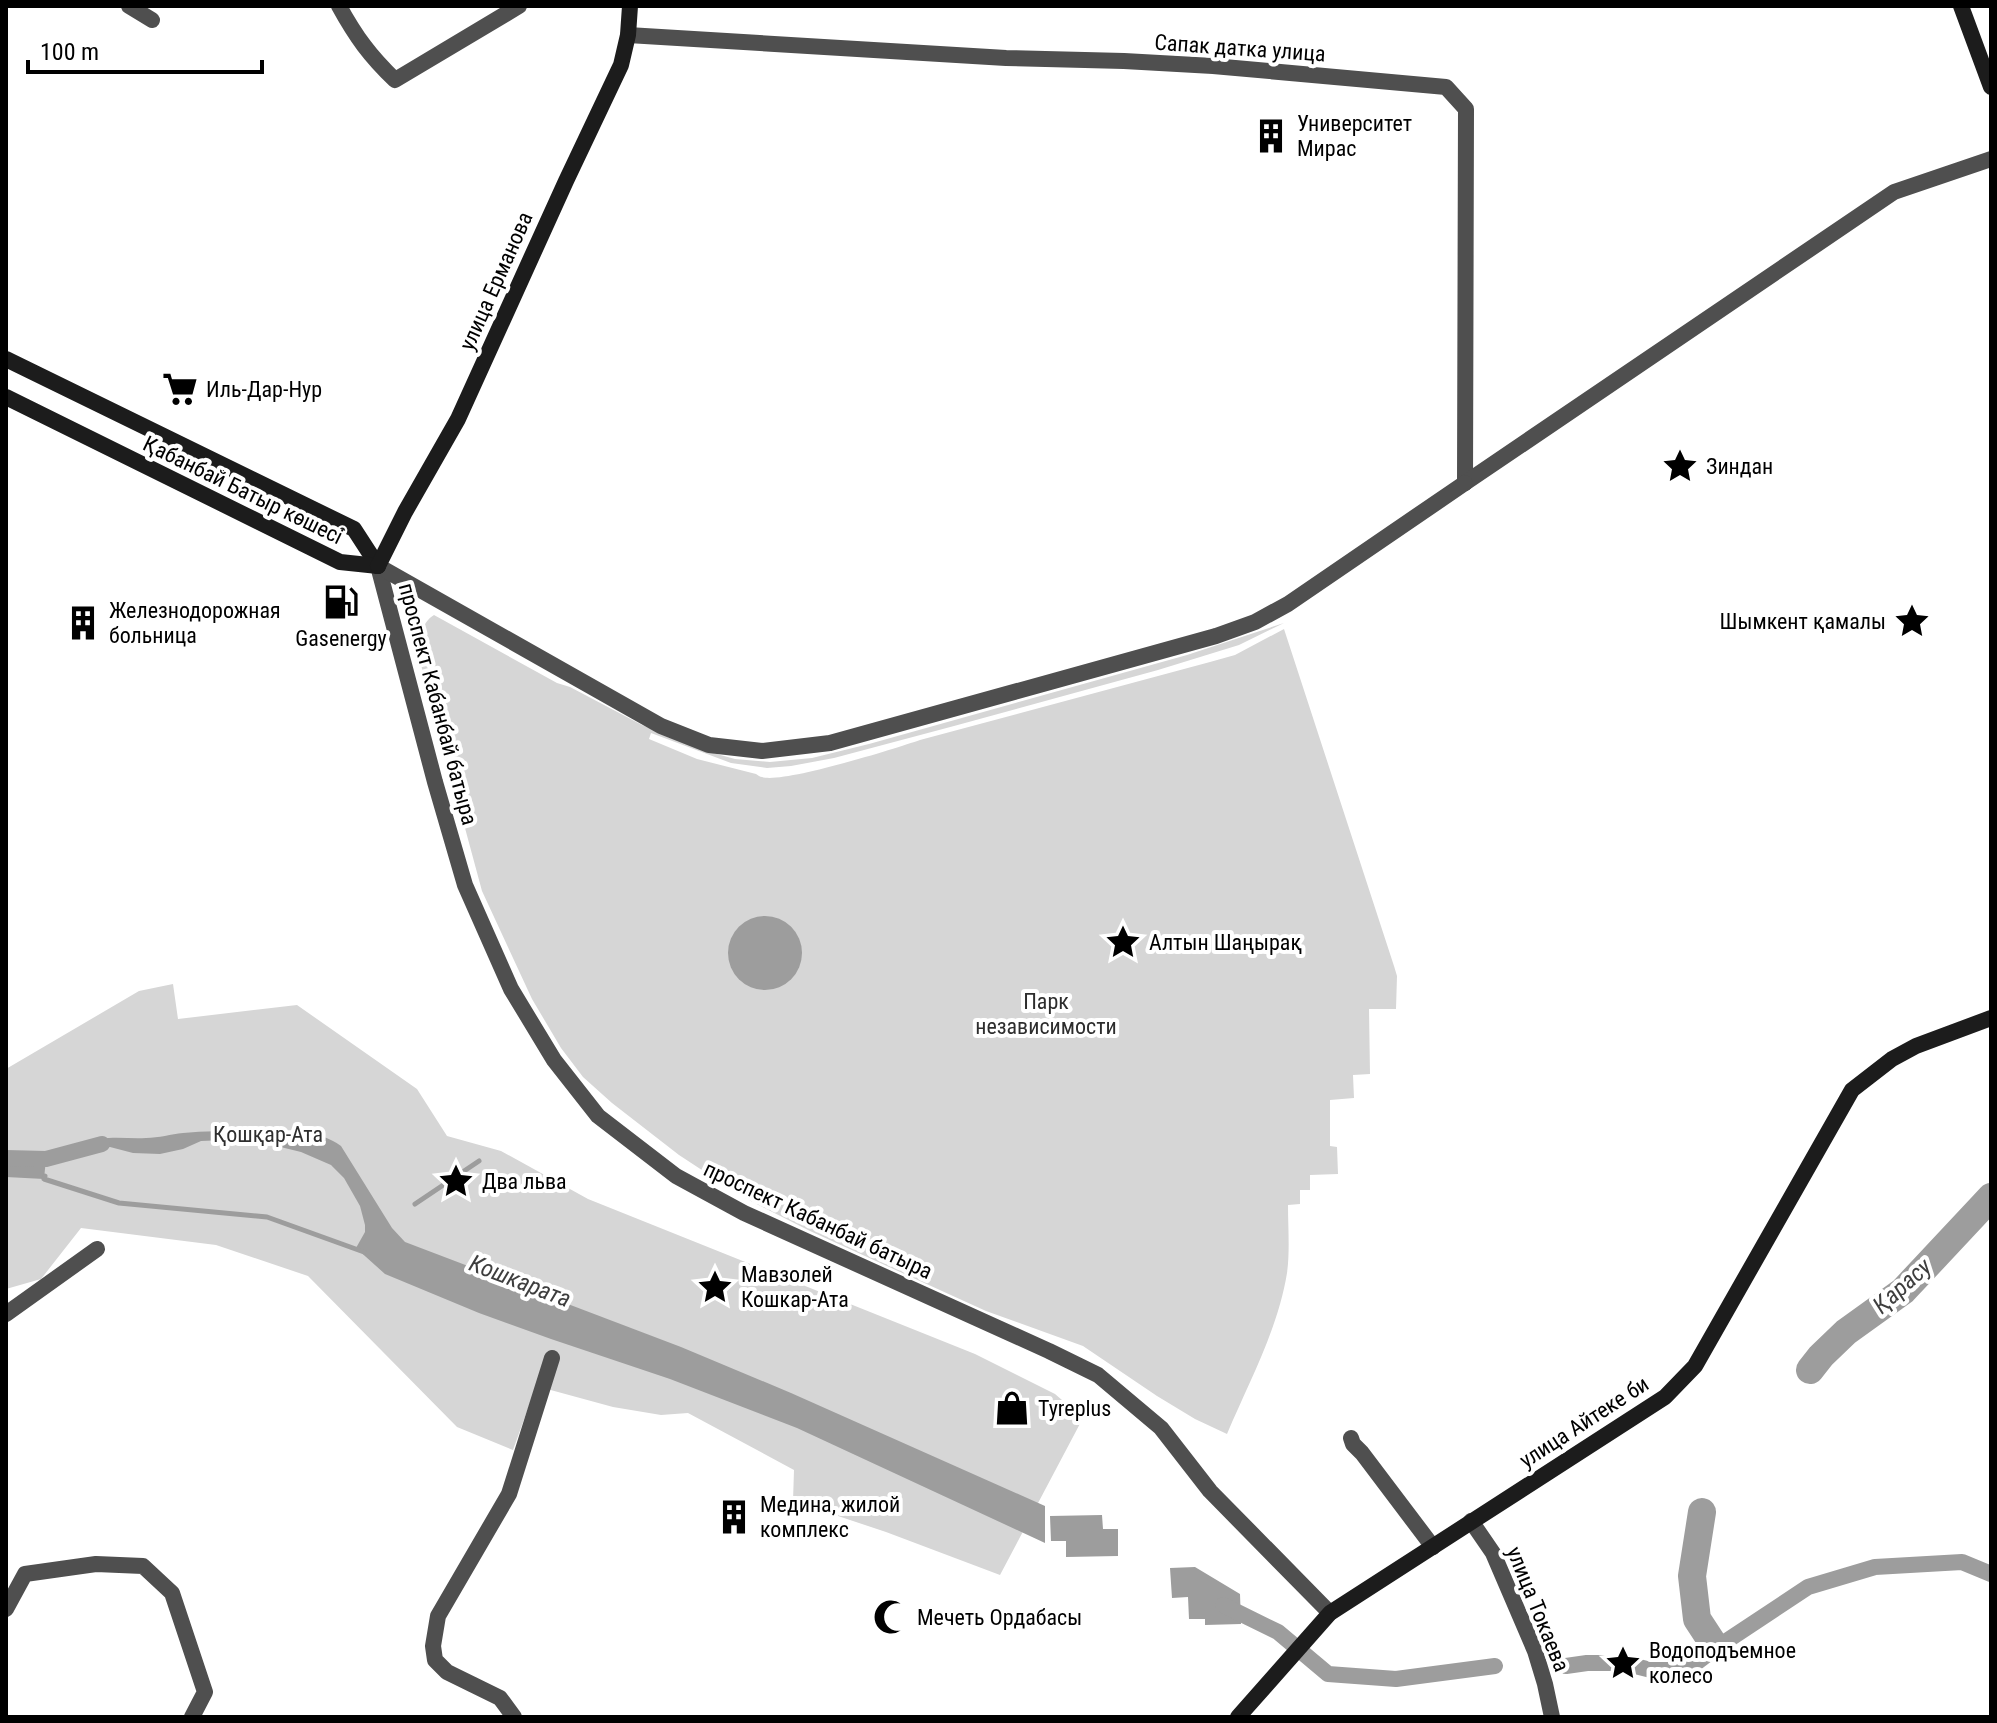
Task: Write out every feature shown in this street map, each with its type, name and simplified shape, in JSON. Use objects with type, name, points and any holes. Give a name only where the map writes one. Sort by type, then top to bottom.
[{"type":"main road","name":"улица Ерманова","points":[[378,566],[458,419],[621,65],[630,6]]},
{"type":"main road","points":[[1961,6],[1991,87]]},
{"type":"main road","name":"Қабанбай Батыр көшесі","points":[[6,359],[354,529],[378,566]]},
{"type":"main road","name":"Қабанбай Батыр көшесі","points":[[6,397],[340,562],[378,566]]},
{"type":"main road","name":"улица Айтеке би","points":[[1238,1717],[1325,1618],[1665,1397],[1695,1366],[1852,1090],[1892,1059],[1916,1046],[1991,1018]]},
{"type":"street","points":[[129,6],[152,20]]},
{"type":"street","points":[[339,6],[356,37],[395,80],[519,6]]},
{"type":"street","name":"Сапак датка улица","points":[[628,35],[1006,58],[1198,65],[1446,87],[1466,109],[1465,483]]},
{"type":"street","points":[[378,566],[661,726],[709,745],[762,751],[830,743],[1077,676],[1255,622],[1288,604],[1894,192],[1991,159]]},
{"type":"street","name":"проспект Кабанбай батыра","points":[[378,566],[465,885],[511,989],[554,1060],[598,1116],[676,1176],[744,1213],[1098,1375],[1161,1428],[1210,1491],[1325,1618]]},
{"type":"street","points":[[6,1314],[97,1249]]},
{"type":"street","points":[[514,1717],[500,1698],[447,1672],[435,1660],[433,1646],[438,1616],[509,1494],[552,1358]]},
{"type":"street","points":[[1351,1438],[1433,1547]]},
{"type":"street","name":"улица Токаева","points":[[1471,1521],[1493,1553],[1535,1651],[1552,1717]]},
{"type":"street","points":[[6,1609],[25,1574],[96,1564],[143,1566],[172,1593],[195,1661],[205,1692],[192,1717]]},
{"type":"green space","name":"Парк независимости","points":[[434,615],[557,683],[642,725],[706,751],[735,759],[770,762],[812,758],[869,744],[1187,655],[1284,623],[1239,645],[1158,670],[834,758],[791,766],[767,768],[731,763],[651,733],[649,739],[697,759],[761,777],[791,775],[1235,655],[1284,629],[1397,976],[1396,1009],[1369,1009],[1370,1074],[1353,1075],[1354,1098],[1330,1100],[1330,1146],[1337,1147],[1338,1174],[1310,1175],[1310,1190],[1300,1190],[1300,1204],[1288,1205],[1288,1256],[1283,1294],[1262,1355],[1227,1434],[1157,1396],[1083,1346],[986,1311],[743,1197],[679,1155],[583,1077],[561,1048],[532,999],[482,891],[418,654],[426,622]]},
{"type":"green space","name":"Қошқар-Ата","points":[[173,984],[178,1019],[297,1005],[417,1089],[447,1136],[501,1151],[588,1199],[975,1354],[1055,1394],[1083,1418],[1000,1575],[793,1501],[794,1470],[688,1413],[661,1415],[613,1407],[536,1386],[513,1450],[457,1427],[308,1276],[216,1245],[81,1228],[41,1279],[6,1289],[6,1069],[139,991]]},
{"type":"shaded area","points":[[758,916],[772,916],[786,922],[796,932],[802,953],[796,974],[786,984],[772,990],[758,990],[744,984],[734,974],[728,960],[728,946],[734,932],[744,922]]},
{"type":"shaded area","points":[[247,1130],[308,1133],[341,1146],[392,1228],[405,1242],[681,1347],[1045,1506],[1045,1543],[797,1428],[670,1379],[479,1313],[385,1274],[356,1248],[365,1232],[365,1225],[360,1206],[344,1178],[331,1165],[301,1152],[248,1139],[201,1141],[160,1154],[133,1153],[110,1147],[80,1152],[83,1143],[99,1139]]},
{"type":"shaded area","points":[[6,1154],[46,1159],[44,1179],[6,1177]]},
{"type":"shaded area","points":[[1102,1515],[1103,1529],[1118,1529],[1118,1556],[1066,1557],[1066,1541],[1051,1541],[1050,1516]]},
{"type":"shaded area","points":[[1195,1567],[1240,1594],[1241,1624],[1205,1625],[1205,1619],[1189,1619],[1188,1597],[1172,1598],[1170,1568]]},
{"type":"waterway","name":"Кошкарата","points":[[6,1158],[46,1159],[102,1144]]},
{"type":"waterway","points":[[415,1204],[479,1161]]},
{"type":"waterway","points":[[45,1176],[44,1179],[119,1203],[267,1217],[364,1252]]},
{"type":"waterway","name":"Қарасу","points":[[1810,1370],[1846,1332],[1903,1291],[1991,1197]]},
{"type":"waterway","name":"Қарасу","points":[[1702,1512],[1692,1576],[1697,1619],[1716,1648]]},
{"type":"waterway","points":[[1566,1666],[1623,1663],[1651,1670],[1687,1670],[1808,1587],[1875,1567],[1962,1562],[1991,1574]]},
{"type":"waterway","points":[[1223,1605],[1278,1632],[1328,1674],[1396,1679],[1495,1666]]},
{"type":"place","name":"Университет Мирас","points":[[1271,136]]},
{"type":"place","name":"Иль-Дар-Нур","points":[[180,389]]},
{"type":"place","name":"Зиндан","points":[[1680,466]]},
{"type":"place","name":"Gasenergy","points":[[341,602]]},
{"type":"place","name":"Шымкент қамалы","points":[[1912,621]]},
{"type":"place","name":"Железнодорожная больница","points":[[83,623]]},
{"type":"place","name":"Алтын Шаңырақ","points":[[1123,942]]},
{"type":"place","name":"Два льва","points":[[456,1181]]},
{"type":"place","name":"Мавзолей Кошкар-Ата","points":[[715,1287]]},
{"type":"place","name":"Tyreplus","points":[[1012,1408]]},
{"type":"place","name":"Медина, жилой комплекс","points":[[734,1517]]},
{"type":"place","name":"Мечеть Ордабасы","points":[[891,1617]]},
{"type":"place","name":"Водоподъемное колесо","points":[[1623,1663]]}]
